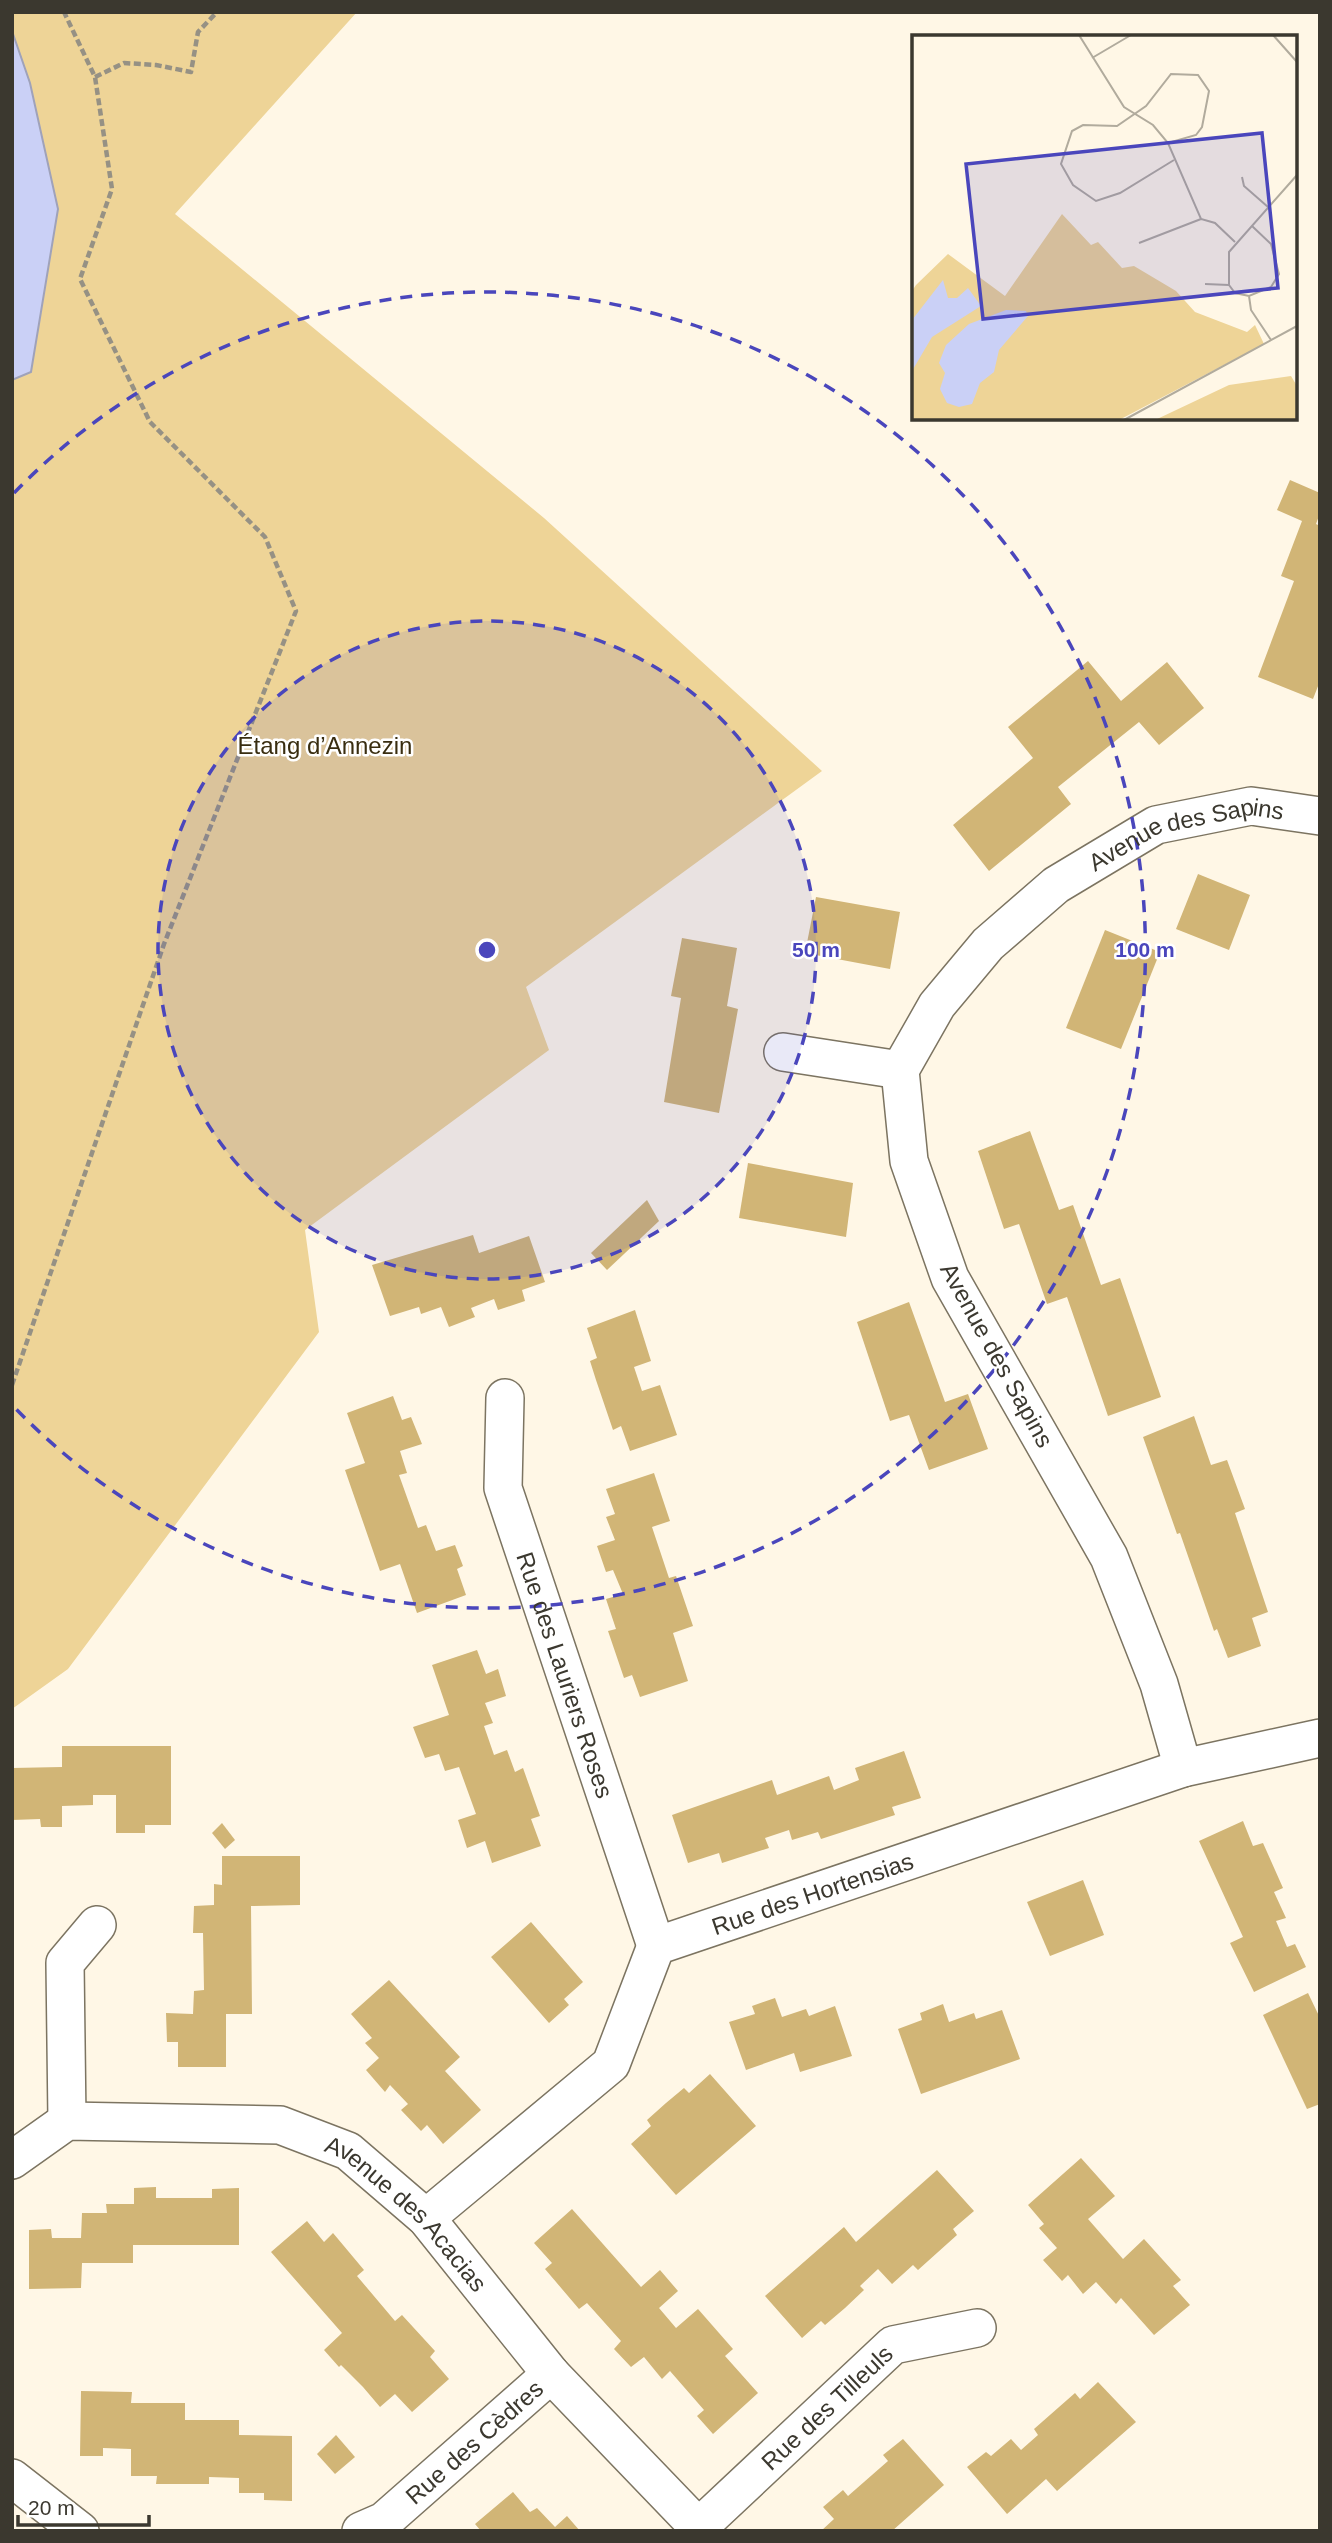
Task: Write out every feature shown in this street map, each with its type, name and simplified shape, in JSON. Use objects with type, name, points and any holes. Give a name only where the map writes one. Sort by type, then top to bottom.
[{"type":"street","name":"Avenue des Sapins","points":[[1183,1769],[1158,1684],[1109,1557],[950,1278],[909,1161],[900,1070],[937,1004],[988,944],[1056,885],[1156,825],[1251,806],[1320,816]]},
{"type":"street","points":[[783,1052],[900,1070]]},
{"type":"street","name":"Rue des Lauriers Roses","points":[[505,1398],[503,1488],[656,1946]]},
{"type":"street","name":"Rue des Hortensias","points":[[656,1946],[1183,1769],[1320,1738]]},
{"type":"street","points":[[12,2160],[67,2121],[65,1963],[97,1925]]},
{"type":"street","points":[[426,2218],[611,2064],[656,1946]]},
{"type":"street","name":"Avenue des Acacias","points":[[67,2121],[280,2125],[348,2151],[426,2218],[551,2374],[701,2529]]},
{"type":"street","name":"Rue des Tilleuls","points":[[701,2529],[893,2345],[977,2328]]},
{"type":"street","name":"Rue des Cèdres","points":[[361,2531],[384,2521],[551,2374]]},
{"type":"street","points":[[12,2478],[80,2531]]},
{"type":"path","points":[[12,1385],[164,944],[296,611],[265,537],[150,422],[80,279],[112,189],[95,77],[64,12]]},
{"type":"path","points":[[95,77],[124,63],[156,65],[191,72],[198,32],[217,12]]},
{"type":"green space","name":"Étang d’Annezin","points":[[12,12],[357,12],[175,214],[544,518],[822,771],[526,987],[549,1050],[305,1230],[319,1332],[68,1669],[12,1709]]},
{"type":"water","points":[[12,31],[30,83],[58,209],[31,372],[12,380]]},
{"type":"building","points":[[1290,480],[1320,493],[1320,513],[1316,524],[1320,526],[1320,681],[1313,699],[1258,677],[1294,581],[1281,576],[1302,521],[1277,510]]},
{"type":"building","points":[[1088,661],[1121,701],[1167,662],[1204,708],[1159,745],[1139,722],[1058,787],[1071,804],[989,871],[953,825],[1033,758],[1008,727]]},
{"type":"building","points":[[1198,874],[1250,895],[1229,950],[1176,929]]},
{"type":"building","points":[[816,897],[900,912],[890,969],[805,953]]},
{"type":"building","points":[[1105,930],[1160,952],[1121,1049],[1066,1028]]},
{"type":"building","points":[[682,938],[737,948],[727,1006],[738,1009],[719,1113],[664,1102],[681,998],[671,996]]},
{"type":"building","points":[[1030,1131],[1059,1210],[1073,1205],[1101,1285],[1120,1278],[1161,1397],[1108,1416],[1067,1297],[1047,1304],[1019,1224],[1004,1229],[978,1151]]},
{"type":"building","points":[[748,1163],[853,1183],[846,1237],[739,1218]]},
{"type":"building","points":[[647,1200],[659,1221],[607,1270],[591,1253]]},
{"type":"building","points":[[473,1235],[479,1253],[529,1236],[545,1282],[522,1290],[525,1301],[498,1310],[494,1299],[471,1308],[475,1317],[449,1327],[441,1307],[421,1314],[419,1307],[390,1316],[372,1265]]},
{"type":"building","points":[[909,1302],[945,1402],[968,1394],[988,1449],[929,1470],[909,1415],[890,1421],[857,1322]]},
{"type":"building","points":[[635,1310],[651,1361],[634,1367],[642,1391],[660,1385],[677,1435],[630,1451],[621,1426],[613,1430],[590,1361],[597,1358],[587,1328]]},
{"type":"building","points":[[393,1396],[402,1420],[411,1417],[422,1444],[400,1451],[407,1473],[399,1475],[418,1528],[426,1525],[436,1551],[455,1545],[463,1566],[457,1569],[466,1595],[417,1613],[400,1564],[380,1571],[345,1470],[365,1463],[347,1413]]},
{"type":"building","points":[[1194,1416],[1211,1465],[1227,1460],[1245,1509],[1235,1513],[1268,1612],[1252,1618],[1261,1646],[1228,1658],[1217,1629],[1214,1631],[1143,1437]]},
{"type":"building","points":[[654,1473],[670,1521],[652,1527],[669,1578],[676,1576],[693,1626],[673,1633],[688,1681],[640,1697],[632,1675],[624,1678],[608,1631],[616,1629],[606,1599],[623,1594],[613,1570],[606,1572],[597,1546],[615,1540],[606,1517],[615,1514],[606,1489]]},
{"type":"building","points":[[477,1650],[486,1674],[498,1669],[506,1696],[485,1703],[493,1723],[484,1726],[494,1755],[507,1750],[515,1772],[523,1768],[540,1816],[531,1819],[541,1846],[492,1863],[485,1841],[467,1848],[458,1820],[476,1814],[459,1767],[445,1771],[439,1754],[425,1758],[413,1727],[449,1715],[432,1665]]},
{"type":"building","points":[[62,1746],[171,1746],[171,1825],[145,1825],[145,1833],[116,1833],[116,1795],[93,1795],[93,1805],[62,1806],[62,1827],[41,1827],[40,1819],[12,1820],[12,1768],[62,1767]]},
{"type":"building","points":[[904,1751],[921,1798],[892,1807],[895,1815],[821,1839],[818,1832],[792,1840],[789,1830],[765,1838],[769,1848],[722,1863],[719,1853],[688,1863],[672,1815],[772,1780],[777,1795],[829,1776],[834,1790],[859,1780],[855,1768]]},
{"type":"building","points":[[1243,1821],[1253,1846],[1263,1843],[1283,1888],[1274,1892],[1286,1918],[1276,1921],[1287,1947],[1295,1944],[1306,1967],[1254,1992],[1230,1943],[1243,1937],[1199,1841]]},
{"type":"building","points":[[222,1823],[235,1840],[225,1849],[212,1833]]},
{"type":"building","points":[[222,1856],[300,1856],[300,1905],[251,1906],[252,2014],[226,2014],[226,2067],[178,2067],[178,2042],[167,2042],[166,2013],[193,2014],[194,1991],[204,1990],[203,1933],[193,1933],[194,1906],[214,1905],[214,1884],[222,1885]]},
{"type":"building","points":[[1083,1880],[1104,1935],[1050,1956],[1027,1902]]},
{"type":"building","points":[[531,1922],[583,1982],[564,1999],[569,2005],[549,2023],[491,1957]]},
{"type":"building","points":[[389,1980],[460,2057],[445,2071],[481,2110],[443,2144],[427,2125],[421,2131],[401,2110],[408,2104],[390,2085],[385,2092],[366,2070],[379,2058],[365,2043],[372,2038],[351,2014]]},
{"type":"building","points":[[1308,1993],[1320,2018],[1320,2104],[1307,2109],[1263,2015]]},
{"type":"building","points":[[775,1998],[782,2017],[806,2009],[809,2016],[835,2006],[852,2056],[800,2072],[794,2053],[746,2070],[729,2022],[755,2014],[752,2006]]},
{"type":"building","points":[[943,2004],[949,2022],[974,2013],[976,2019],[1002,2010],[1020,2059],[921,2094],[898,2029],[922,2020],[920,2013]]},
{"type":"building","points":[[710,2074],[756,2126],[676,2195],[631,2144],[651,2126],[647,2120],[666,2103],[684,2088],[689,2093]]},
{"type":"building","points":[[1081,2158],[1115,2196],[1088,2219],[1123,2259],[1144,2239],[1181,2280],[1173,2286],[1190,2305],[1154,2335],[1121,2298],[1116,2304],[1096,2282],[1083,2294],[1068,2275],[1062,2281],[1043,2260],[1057,2248],[1039,2228],[1044,2224],[1028,2205]]},
{"type":"building","points":[[937,2170],[974,2211],[953,2229],[957,2235],[918,2270],[913,2265],[892,2284],[878,2269],[860,2286],[864,2290],[845,2308],[825,2325],[821,2321],[802,2338],[765,2296],[844,2227],[856,2242]]},
{"type":"building","points":[[156,2187],[156,2198],[212,2198],[212,2189],[239,2188],[239,2245],[133,2245],[133,2263],[82,2263],[81,2288],[29,2289],[29,2230],[51,2229],[52,2238],[81,2238],[82,2213],[107,2213],[106,2204],[134,2204],[134,2188]]},
{"type":"building","points":[[572,2209],[641,2287],[660,2270],[678,2291],[659,2308],[676,2328],[698,2309],[733,2349],[725,2356],[758,2393],[713,2434],[697,2416],[704,2410],[670,2371],[662,2379],[644,2357],[631,2367],[614,2349],[621,2341],[587,2303],[579,2309],[545,2269],[552,2263],[534,2243]]},
{"type":"building","points":[[307,2221],[324,2242],[333,2233],[364,2270],[357,2276],[395,2321],[402,2315],[435,2351],[430,2357],[449,2379],[412,2412],[395,2394],[380,2407],[324,2350],[342,2333],[271,2252]]},
{"type":"building","points":[[1098,2382],[1136,2422],[1057,2491],[1046,2479],[1007,2514],[967,2467],[986,2452],[991,2456],[1011,2439],[1021,2450],[1038,2435],[1034,2429],[1075,2393],[1080,2399]]},
{"type":"building","points":[[81,2391],[132,2392],[131,2403],[185,2403],[185,2420],[239,2420],[239,2435],[292,2436],[292,2501],[264,2500],[264,2493],[239,2493],[239,2478],[209,2477],[209,2484],[156,2484],[157,2476],[131,2476],[131,2449],[103,2448],[103,2456],[80,2456]]},
{"type":"building","points":[[336,2435],[355,2457],[335,2474],[317,2454]]},
{"type":"building","points":[[903,2439],[944,2485],[892,2531],[821,2531],[834,2519],[823,2507],[843,2490],[848,2496],[888,2461],[883,2455]]},
{"type":"building","points":[[513,2492],[530,2512],[537,2508],[555,2527],[567,2516],[580,2531],[481,2531],[475,2524]]}]
